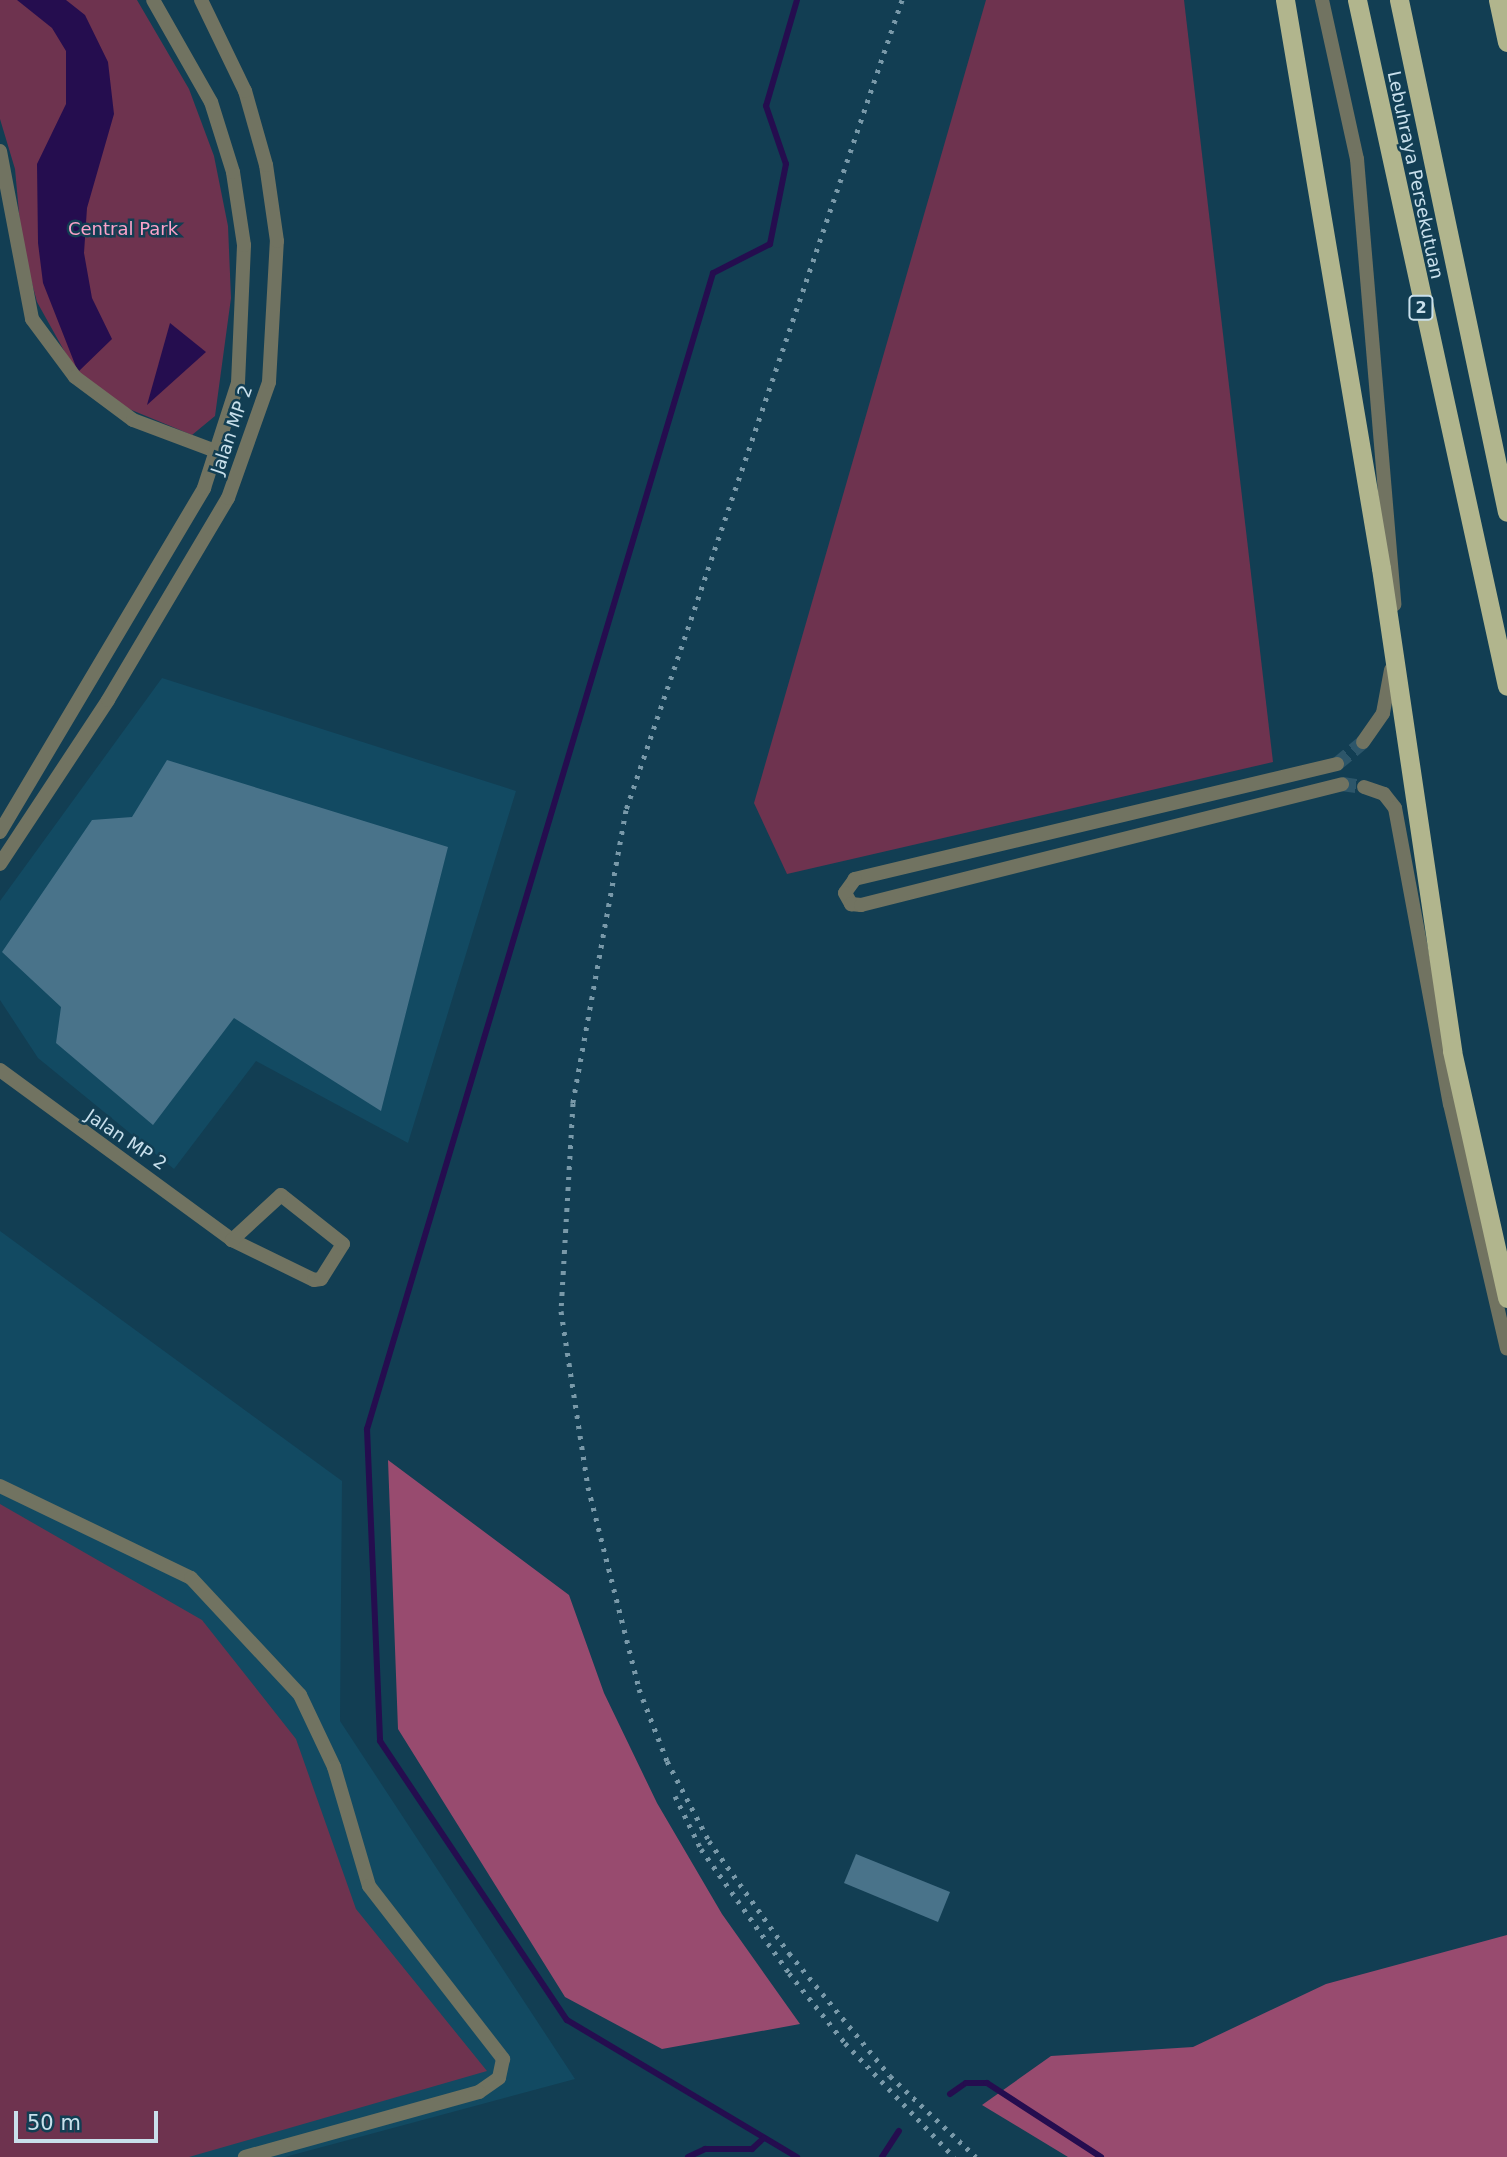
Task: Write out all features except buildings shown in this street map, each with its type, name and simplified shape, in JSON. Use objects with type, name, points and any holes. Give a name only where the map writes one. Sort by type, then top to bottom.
[{"type":"highway","points":[[1286,0],[1379,554],[1452,1051],[1507,1298]]},
{"type":"highway","name":"Lebuhraya Persekutuan","points":[[1357,0],[1507,686]]},
{"type":"highway","name":"Lebuhraya Persekutuan","points":[[1399,0],[1507,512]]},
{"type":"highway","points":[[1498,0],[1507,42]]},
{"type":"street","name":"Jalan MP 2","points":[[0,832],[86,690],[212,470],[238,383],[244,245],[233,172],[211,102],[153,0]]},
{"type":"street","name":"Jalan MP 2","points":[[0,864],[108,700],[228,498],[269,382],[277,241],[266,165],[245,91],[201,0]]},
{"type":"street","points":[[1322,0],[1357,159],[1394,596],[1391,681],[1383,713],[1363,742]]},
{"type":"street","points":[[0,151],[32,319],[75,377],[132,420],[218,452]]},
{"type":"street","points":[[1337,764],[855,879],[845,893],[851,904],[861,905],[1342,784]]},
{"type":"street","points":[[1364,787],[1384,794],[1395,808],[1450,1104],[1507,1348]]},
{"type":"street","name":"Jalan MP 2","points":[[0,1070],[232,1240],[314,1280],[321,1279],[343,1244],[281,1195],[232,1240]]},
{"type":"street","points":[[0,1486],[191,1578],[300,1695],[334,1767],[369,1886],[503,2059],[499,2078],[479,2092],[245,2157]]},
{"type":"shaded area","points":[[17,0],[66,0],[85,15],[108,62],[114,114],[87,208],[84,253],[92,298],[112,339],[78,372],[43,283],[38,243],[37,164],[66,104],[66,51],[52,28]]},
{"type":"shaded area","points":[[170,323],[206,352],[147,405]]},
{"type":"shaded area","points":[[162,678],[516,791],[408,1143],[256,1061],[174,1169],[38,1058],[0,1000],[0,901]]},
{"type":"shaded area","points":[[0,1231],[342,1481],[340,1721],[575,2079],[285,2157],[0,2157]]},
{"type":"shaded area","points":[[388,1460],[569,1595],[604,1693],[657,1803],[722,1914],[800,2024],[662,2049],[565,1997],[398,1729]]},
{"type":"shaded area","points":[[1507,1935],[1507,2157],[1068,2157],[982,2105],[1051,2056],[1193,2047],[1326,1984]]},
{"type":"green space","name":"Central Park","points":[[0,0],[137,0],[189,89],[214,156],[228,226],[231,298],[215,416],[192,435],[117,404],[76,372],[37,302],[22,246],[15,169],[0,119]]},
{"type":"green space","points":[[986,0],[1184,0],[1273,762],[787,874],[754,803]]},
{"type":"green space","points":[[0,1504],[202,1620],[296,1739],[356,1909],[487,2071],[189,2157],[0,2157]]},
{"type":"waterway","points":[[797,0],[766,106],[786,164],[770,244],[713,273],[367,1429],[380,1741],[567,2020],[797,2157]]},
{"type":"waterway","points":[[950,2094],[966,2083],[987,2083],[1101,2157]]},
{"type":"waterway","points":[[882,2157],[899,2131]]},
{"type":"waterway","points":[[688,2157],[705,2149],[752,2149],[764,2138]]},
{"type":"tunnel","points":[[1337,764],[1363,742]]},
{"type":"tunnel","points":[[1342,784],[1364,787]]},
{"type":"railway","points":[[902,0],[626,810],[573,1103],[561,1311],[588,1487],[639,1689],[667,1761],[709,1841],[789,1953],[890,2076],[976,2157]]},
{"type":"railway","points":[[675,1796],[701,1849],[789,1973],[845,2043],[954,2157]]}]
